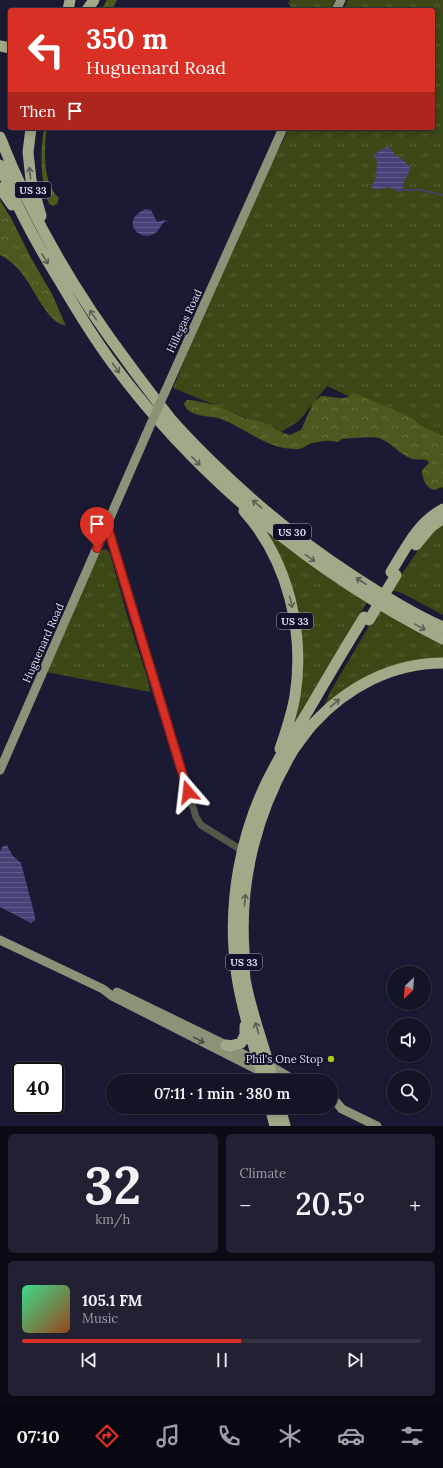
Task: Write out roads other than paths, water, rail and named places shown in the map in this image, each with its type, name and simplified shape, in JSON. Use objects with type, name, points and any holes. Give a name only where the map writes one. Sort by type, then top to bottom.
[{"type":"highway","name":"US 33","points":[[31,130],[28,152],[31,180],[38,209],[53,250]]},
{"type":"highway","name":"US 30","points":[[0,137],[27,200],[53,250],[87,306],[118,350],[171,419],[255,502],[311,547],[367,585],[431,622],[443,627]]},
{"type":"highway","name":"US 33","points":[[0,165],[26,225]]},
{"type":"highway","name":"US 30","points":[[0,188],[26,225],[42,255],[74,307],[113,364],[157,419],[196,462],[271,527],[327,570],[393,612],[443,639]]},
{"type":"highway","name":"US 33","points":[[215,480],[249,517],[265,540],[278,566],[292,607],[298,656],[296,687],[289,722],[275,766],[260,799],[243,850],[236,884],[233,928],[237,977],[245,1019],[268,1074]]},
{"type":"highway","points":[[393,574],[416,531],[423,523],[443,509]]},
{"type":"highway","name":"US 33","points":[[268,1074],[245,977],[242,929],[250,856],[256,832],[272,792],[291,753],[366,619],[393,574],[422,535],[443,518]]},
{"type":"highway","points":[[275,766],[366,619]]},
{"type":"highway","points":[[431,622],[443,623]]},
{"type":"highway","points":[[291,753],[312,725],[327,710],[359,686],[394,670],[420,665],[443,663]]},
{"type":"highway","points":[[226,1045],[236,1045],[243,1041],[245,1035],[245,1019]]},
{"type":"highway","points":[[272,1114],[275,1126]]},
{"type":"highway","points":[[282,1114],[285,1126]]},
{"type":"highway","points":[[285,1126],[286,1114]]},
{"type":"main road","name":"Hillegas Road","points":[[107,525],[282,130]]},
{"type":"main road","name":"Huguenard Road","points":[[0,770],[107,525]]},
{"type":"main road","points":[[0,940],[103,989],[112,996],[268,1074]]},
{"type":"main road","points":[[103,989],[114,990],[226,1045],[268,1074]]},
{"type":"main road","points":[[338,1104],[342,1109],[377,1126]]},
{"type":"main road","points":[[338,1110],[342,1109]]},
{"type":"street","points":[[107,525],[196,817],[201,825],[243,850]]},
{"type":"waterway","points":[[402,190],[420,190],[443,195]]},
{"type":"place","name":"Phil's One Stop","points":[[331,1059]]}]
